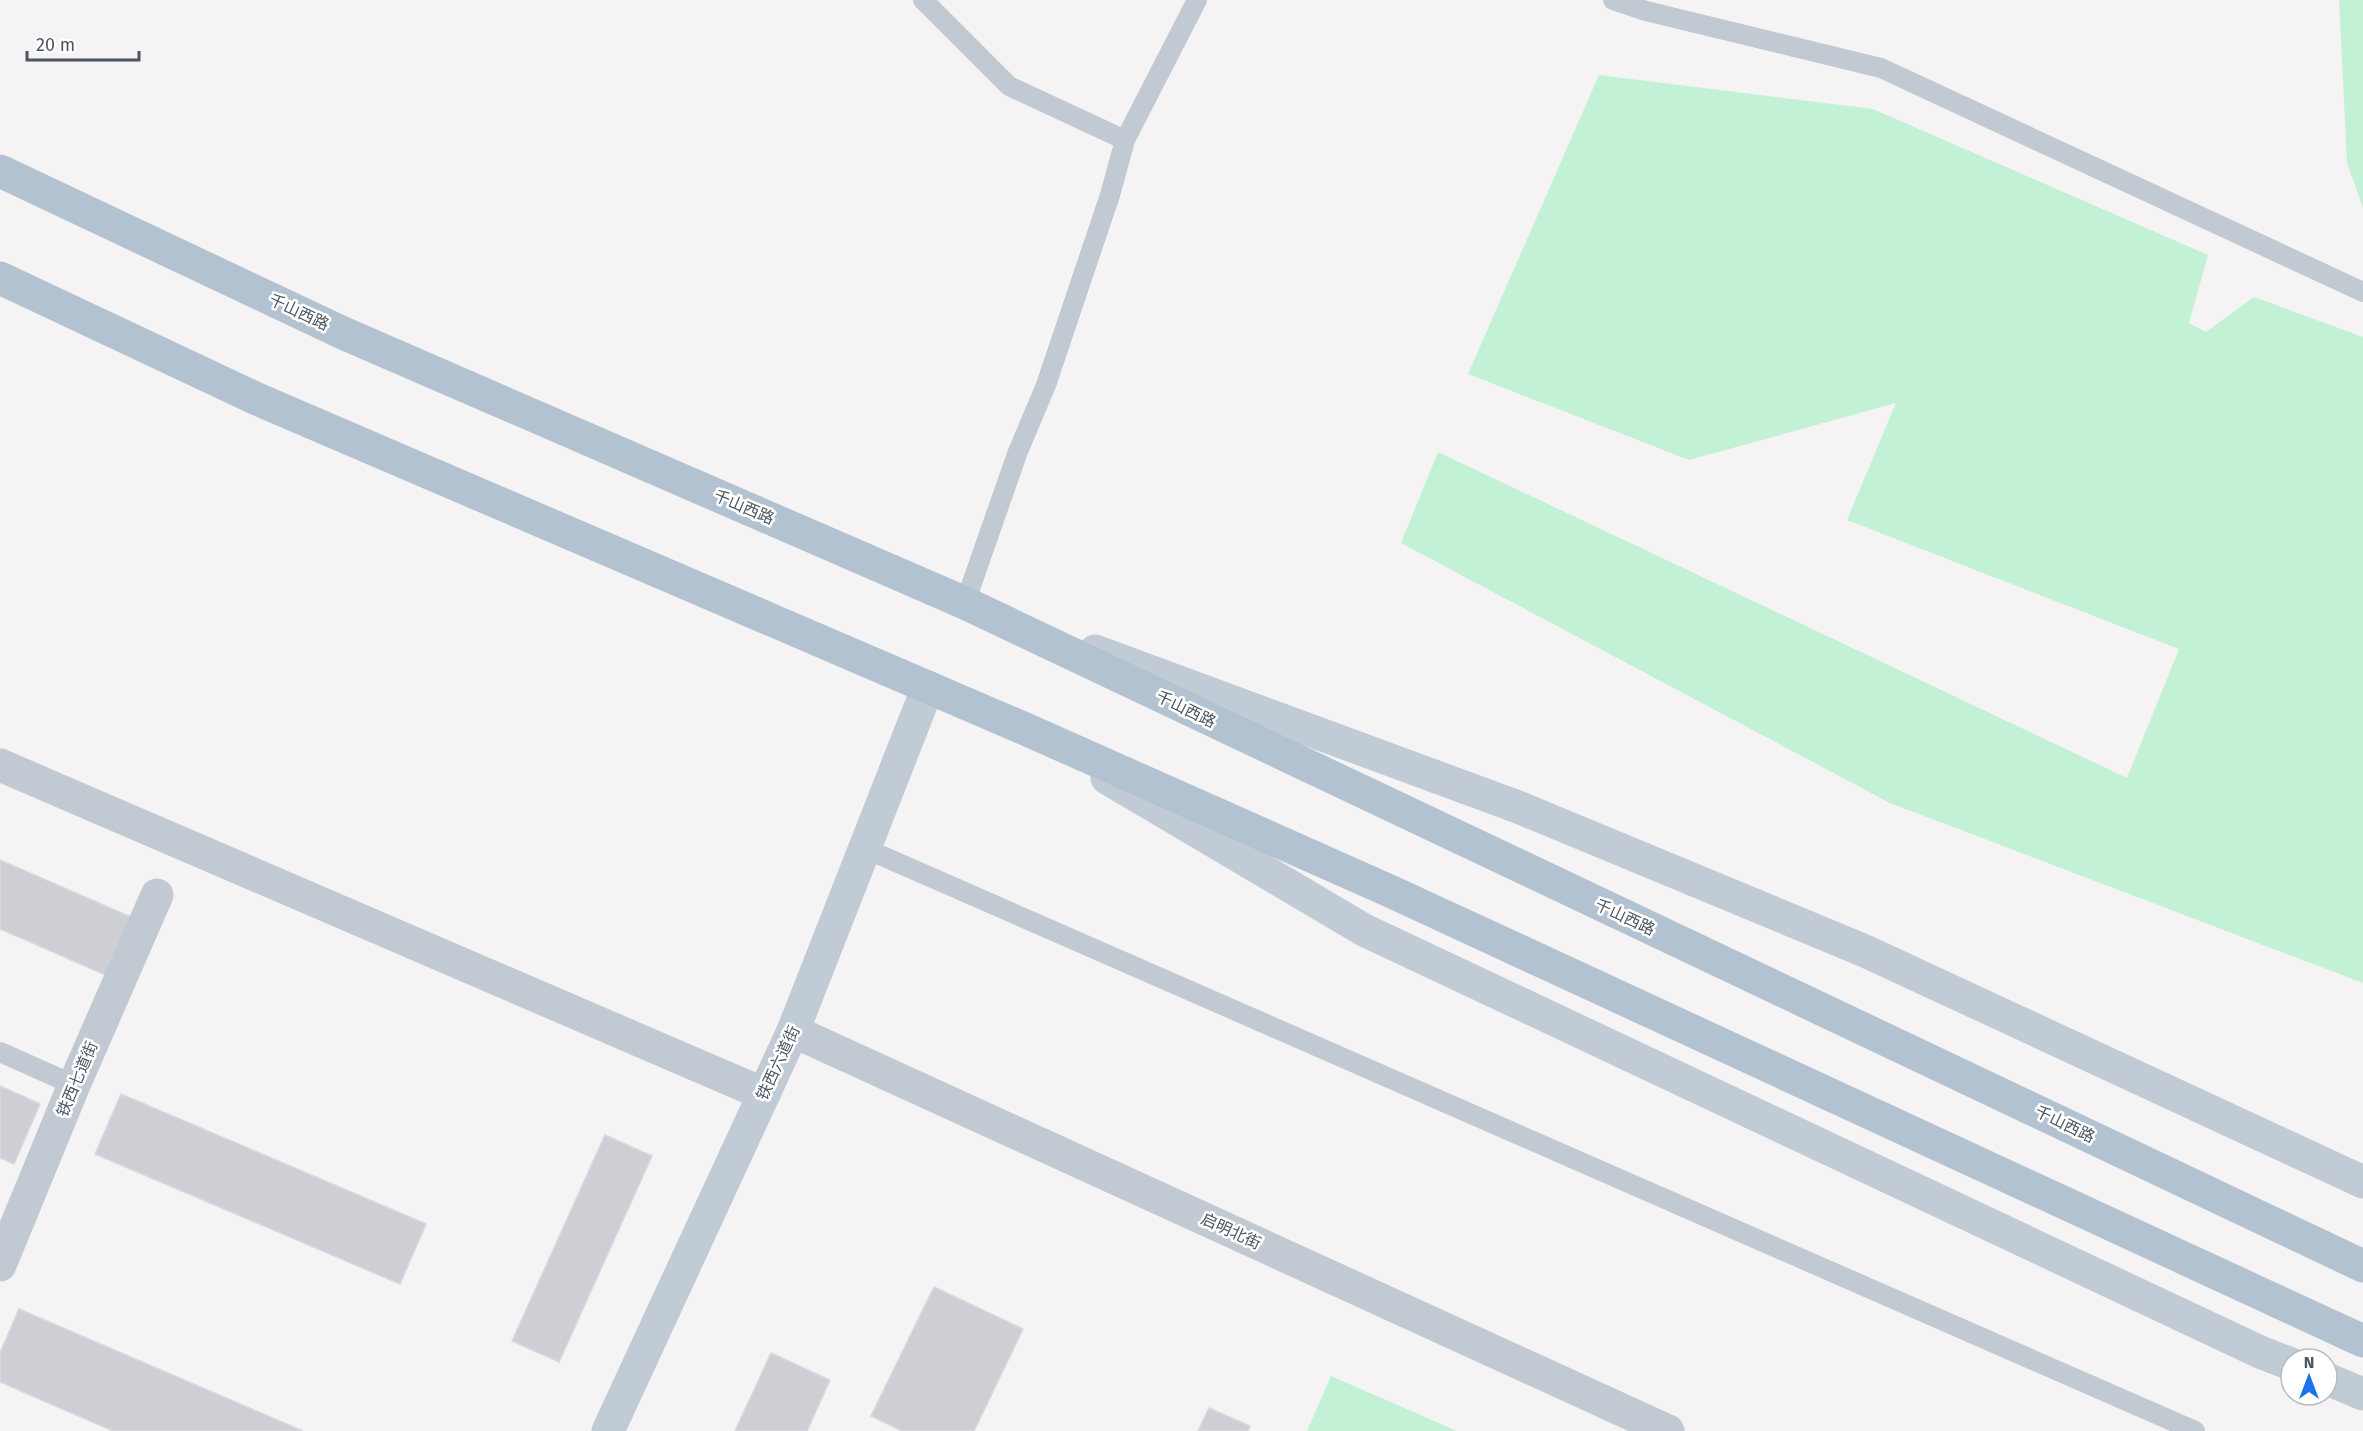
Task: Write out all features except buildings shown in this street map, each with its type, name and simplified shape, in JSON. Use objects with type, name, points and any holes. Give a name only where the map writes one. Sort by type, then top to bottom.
[{"type":"main road","name":"千山西路","points":[[0,171],[343,333],[965,603],[1481,850],[1851,1022],[2363,1266]]},
{"type":"main road","points":[[0,278],[257,399],[1023,728],[1392,892],[2363,1341]]},
{"type":"main road","points":[[965,603],[1540,816],[1865,951],[2363,1182]]},
{"type":"main road","name":"铁西六道街","points":[[608,1431],[793,1031],[928,687]]},
{"type":"main road","points":[[1023,728],[1364,930],[2279,1359]]},
{"type":"main road","points":[[2339,1384],[2363,1394]]},
{"type":"street","points":[[0,765],[764,1094]]},
{"type":"street","name":"铁西七道街","points":[[0,1265],[74,1085],[157,895]]},
{"type":"street","name":"启明北街","points":[[793,1031],[1668,1431]]},
{"type":"lane","points":[[923,0],[1009,86],[1125,140]]},
{"type":"lane","points":[[965,603],[1017,454],[1046,385],[1110,195],[1125,140],[1197,0]]},
{"type":"lane","points":[[1613,0],[1646,11],[1881,68],[2363,292]]},
{"type":"lane","points":[[864,848],[2195,1431]]},
{"type":"lane","points":[[0,1052],[74,1085]]},
{"type":"green space","points":[[2339,0],[2363,0],[2363,208],[2347,163]]},
{"type":"green space","points":[[1599,75],[1873,109],[2208,255],[2189,323],[2206,332],[2254,297],[2363,337],[2363,983],[1890,803],[1401,543],[1438,452],[2127,778],[2179,649],[1847,520],[1896,403],[1689,460],[1468,374]]},
{"type":"green space","points":[[1331,1376],[1457,1431],[1307,1431]]}]
